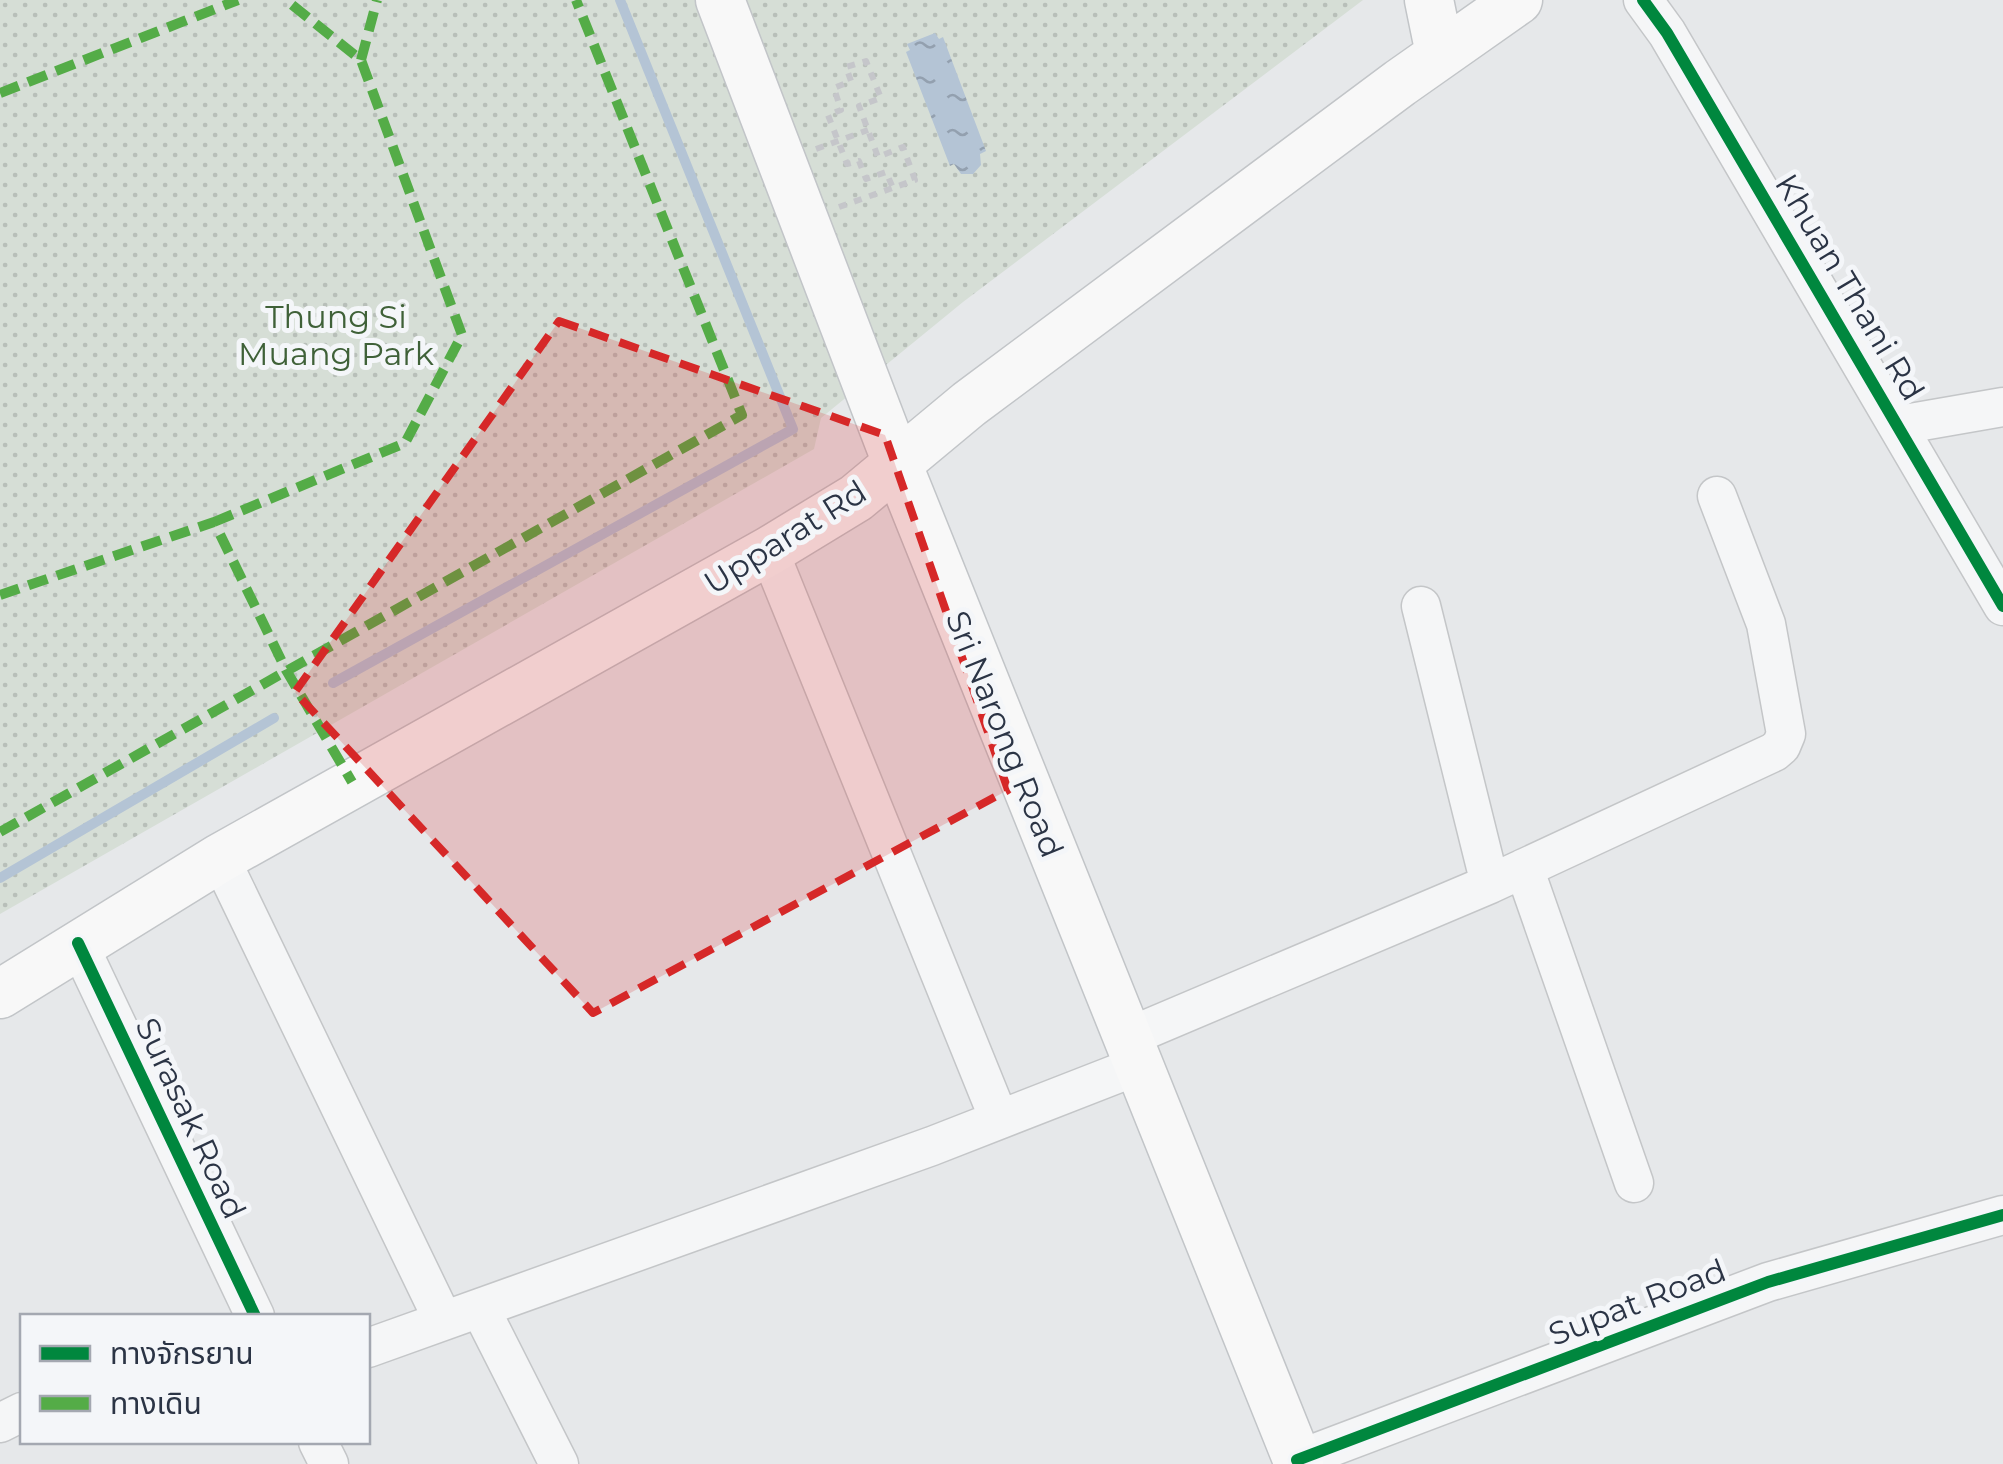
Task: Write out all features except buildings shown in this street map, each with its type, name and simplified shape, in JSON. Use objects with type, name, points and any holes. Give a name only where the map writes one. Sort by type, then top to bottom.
[{"type":"main road","name":"Sri Narong Road","points":[[720,0],[897,463],[1298,1462]]},
{"type":"main road","points":[[1429,0],[1440,54]]},
{"type":"main road","name":"Upparat Rd","points":[[0,994],[220,858],[769,552],[856,498],[969,404],[1518,0]]},
{"type":"street","name":"Khuan Thani Rd","points":[[1644,0],[1667,32],[2003,606]]},
{"type":"street","points":[[1899,425],[2003,408]]},
{"type":"street","points":[[370,1347],[998,1120],[1132,1052],[1774,752],[1786,734],[1766,624],[1717,496]]},
{"type":"street","points":[[769,552],[998,1120]]},
{"type":"street","points":[[1421,606],[1490,884]]},
{"type":"street","points":[[220,858],[443,1320]]},
{"type":"street","points":[[1524,868],[1634,1183]]},
{"type":"street","name":"Surasak Road","points":[[78,943],[243,1313]]},
{"type":"street","name":"Supat Road","points":[[1298,1462],[1768,1282],[2003,1215]]},
{"type":"street","points":[[480,1308],[559,1464]]},
{"type":"path","points":[[804,218],[892,188],[915,180],[902,147],[878,156],[859,106],[881,98],[866,60],[846,68],[852,81],[834,88],[841,110],[828,115],[847,164],[859,161],[866,179],[886,172],[892,188]]},
{"type":"path","points":[[829,144],[868,130]]},
{"type":"highlighted area","points":[[559,321],[885,435],[1008,790],[593,1013],[295,692]]},
{"type":"green space","name":"Thung Si Muang Park","points":[[0,0],[1363,0],[963,302],[821,418],[814,449],[0,914]]},
{"type":"water","points":[[935,33],[939,39],[943,37],[986,151],[980,154],[981,165],[973,174],[961,174],[954,164],[950,166],[906,52],[910,50],[907,44]]},
{"type":"waterway","points":[[333,683],[793,429],[620,0]]},
{"type":"waterway","points":[[0,878],[274,718]]},
{"type":"marked path","points":[[0,93],[238,0]]},
{"type":"marked path","points":[[214,522],[405,443],[462,335],[361,60],[286,0]]},
{"type":"marked path","points":[[361,60],[377,0]]},
{"type":"marked path","points":[[0,832],[742,415],[576,0]]},
{"type":"marked path","points":[[0,595],[214,522],[286,670],[352,782]]},
{"type":"cycle path","points":[[1643,0],[1667,33],[2003,606]]},
{"type":"cycle path","points":[[78,943],[254,1314]]},
{"type":"cycle path","points":[[1297,1460],[1768,1282],[2003,1215]]}]
